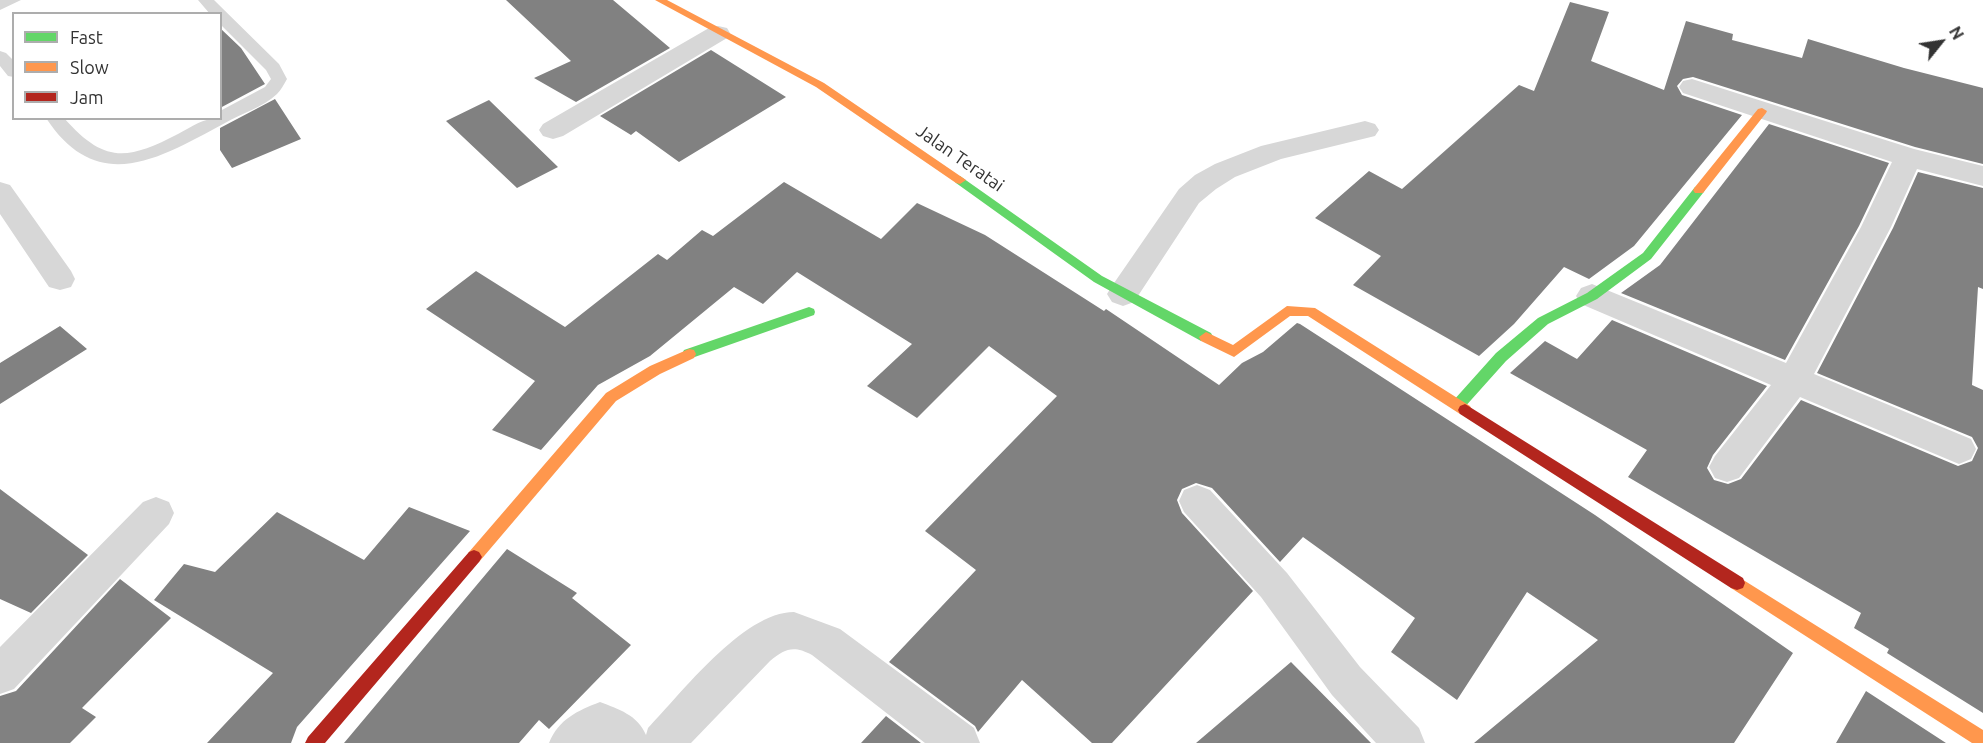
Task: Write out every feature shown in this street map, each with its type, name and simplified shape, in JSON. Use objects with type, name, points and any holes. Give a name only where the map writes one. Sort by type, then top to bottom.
[{"type":"street","name":"Jalan Teratai","points":[[660,0],[718,33],[820,85],[1123,294],[1234,352],[1287,311],[1305,309],[1458,405]]},
{"type":"street","points":[[553,130],[718,33]]},
{"type":"street","points":[[1692,87],[1908,157],[1983,176]]},
{"type":"street","points":[[1762,111],[1647,256],[1592,296],[1543,321],[1501,357],[1458,405],[1983,741]]},
{"type":"street","points":[[1123,294],[1198,186],[1238,164],[1365,130]]},
{"type":"street","points":[[1727,467],[1794,380],[1876,227],[1908,157]]},
{"type":"street","points":[[0,192],[60,279]]},
{"type":"street","points":[[1592,296],[1959,449]]},
{"type":"street","points":[[314,743],[611,397],[627,384],[669,363],[809,312]]},
{"type":"street","points":[[1197,501],[1274,585],[1346,681],[1404,743]]},
{"type":"street","points":[[0,675],[156,513]]},
{"type":"street","points":[[663,743],[759,644],[781,631],[803,630],[826,642],[959,743]]},
{"type":"street","points":[[570,743],[585,729],[600,722],[612,727],[628,743]]},
{"type":"lane","points":[[0,5],[13,0]]},
{"type":"lane","points":[[206,0],[218,12]]},
{"type":"lane","points":[[222,16],[273,68],[279,78],[271,91],[222,117]]},
{"type":"lane","points":[[0,56],[12,70]]},
{"type":"lane","points":[[56,120],[96,156],[120,160],[162,149],[216,120]]},
{"type":"building","points":[[506,0],[613,0],[670,48],[576,102],[534,78],[571,61]]},
{"type":"building","points":[[1570,2],[1609,12],[1591,61],[1664,90],[1686,21],[1733,34],[1732,40],[1802,58],[1808,39],[1904,68],[1983,88],[1983,164],[1915,147],[1693,77],[1683,79],[1677,86],[1682,95],[1742,115],[1634,246],[1589,279],[1564,267],[1514,324],[1479,356],[1353,285],[1381,256],[1315,218],[1369,171],[1402,189],[1519,85],[1534,91]]},
{"type":"building","points":[[222,30],[241,48],[265,84],[222,107]]},
{"type":"building","points":[[711,50],[786,97],[679,162],[636,131],[631,135],[600,116]]},
{"type":"building","points":[[275,99],[301,139],[232,168],[220,150],[220,128]]},
{"type":"building","points":[[489,100],[558,167],[517,188],[446,121]]},
{"type":"building","points":[[1769,124],[1889,163],[1859,226],[1785,360],[1621,293],[1660,265]]},
{"type":"building","points":[[1918,172],[1983,188],[1983,289],[1978,287],[1972,385],[1983,390],[1983,713],[1887,653],[1889,649],[1854,628],[1861,613],[1628,477],[1647,450],[1510,373],[1545,341],[1577,359],[1612,320],[1767,386],[1713,455],[1707,468],[1714,480],[1728,484],[1741,479],[1801,400],[1958,466],[1972,461],[1978,448],[1972,437],[1817,373],[1893,228]]},
{"type":"building","points":[[784,182],[881,239],[917,203],[985,235],[1104,311],[1106,309],[1219,385],[1242,363],[1263,352],[1297,323],[1300,324],[1595,515],[1793,653],[1734,743],[1474,743],[1598,640],[1527,592],[1457,700],[1391,652],[1415,618],[1303,537],[1280,562],[1212,488],[1196,483],[1182,489],[1177,500],[1182,513],[1253,591],[1112,743],[1092,743],[1022,680],[978,732],[975,726],[889,662],[976,570],[925,531],[1057,396],[989,346],[917,418],[867,386],[912,344],[797,272],[763,304],[734,287],[650,356],[598,385],[541,450],[492,430],[535,381],[426,309],[476,271],[565,327],[658,254],[667,260],[702,230],[713,236]]},
{"type":"building","points":[[60,326],[87,349],[0,404],[0,363]]},
{"type":"building","points":[[0,489],[88,555],[31,613],[0,599]]},
{"type":"building","points":[[409,507],[470,531],[297,727],[291,743],[207,743],[273,673],[154,600],[184,564],[215,572],[277,512],[364,560]]},
{"type":"building","points":[[507,549],[577,593],[572,598],[631,645],[549,729],[539,720],[519,743],[344,743]]},
{"type":"building","points":[[120,579],[171,618],[82,708],[96,717],[70,743],[0,743],[0,696],[16,691]]},
{"type":"building","points":[[1291,662],[1371,743],[1196,743]]},
{"type":"building","points":[[1866,691],[1946,743],[1836,743]]},
{"type":"building","points":[[886,716],[921,743],[861,743]]},
{"type":"traffic: fast","points":[[960,180],[1098,279],[1206,337]]},
{"type":"traffic: fast","points":[[1458,405],[1501,357],[1543,321],[1592,296],[1647,256],[1699,190]]},
{"type":"traffic: fast","points":[[689,354],[809,312]]},
{"type":"traffic: slow","points":[[660,0],[820,85],[960,180]]},
{"type":"traffic: slow","points":[[1699,190],[1762,111]]},
{"type":"traffic: slow","points":[[1206,337],[1234,352],[1287,311],[1310,311],[1465,410]]},
{"type":"traffic: slow","points":[[474,557],[611,397],[655,370],[689,354]]},
{"type":"traffic: slow","points":[[1737,583],[1983,740]]},
{"type":"traffic: jam","points":[[1465,410],[1737,583]]},
{"type":"traffic: jam","points":[[314,743],[474,557]]}]
